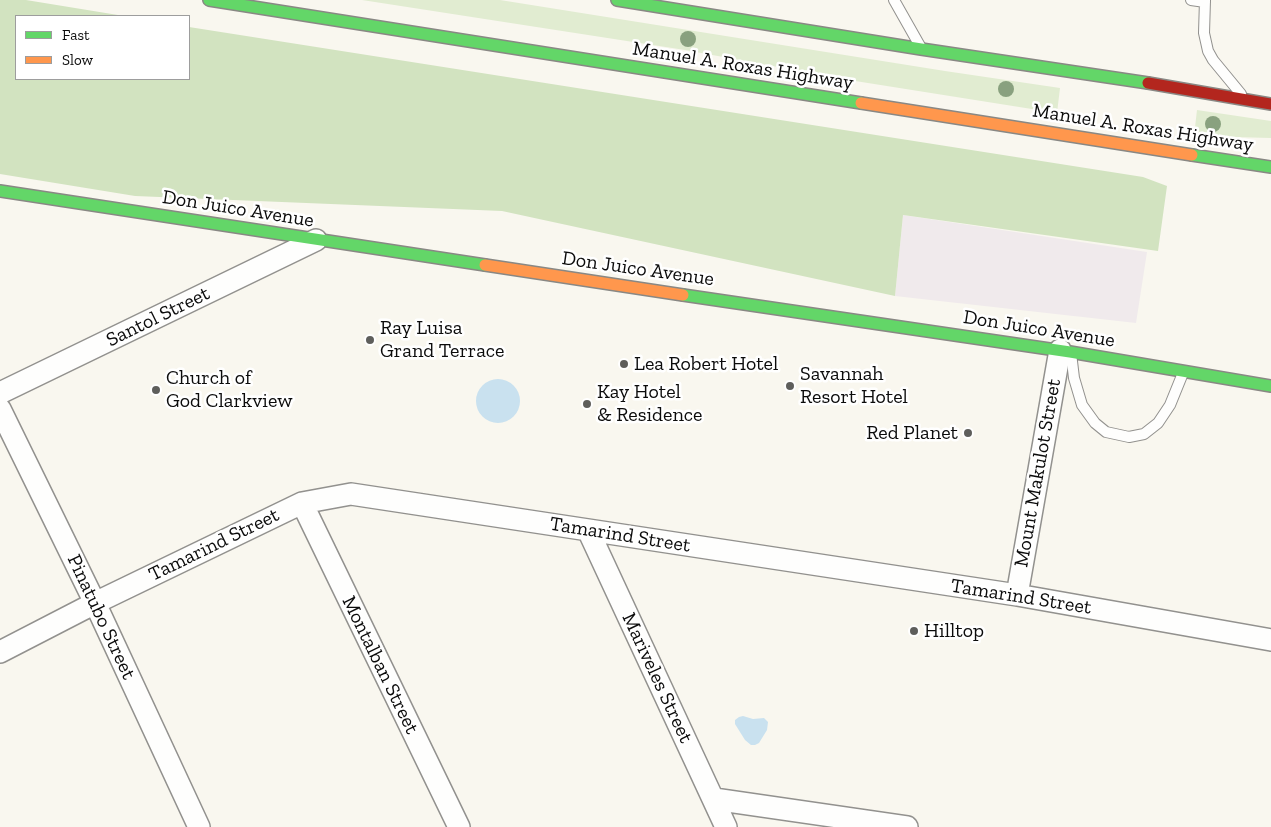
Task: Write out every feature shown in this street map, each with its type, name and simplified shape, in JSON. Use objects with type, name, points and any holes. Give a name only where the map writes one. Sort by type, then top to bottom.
[{"type":"main road","name":"Manuel A. Roxas Highway","points":[[209,0],[1271,167]]},
{"type":"main road","points":[[617,0],[921,49],[1096,74],[1271,104]]},
{"type":"main road","name":"Don Juico Avenue","points":[[0,190],[316,240],[1065,351],[1271,386]]},
{"type":"street","name":"Santol Street","points":[[0,393],[316,240]]},
{"type":"street","name":"Mount Makulot Street","points":[[1016,595],[1065,351]]},
{"type":"street","name":"Pinatubo Street","points":[[0,409],[95,603],[199,827]]},
{"type":"street","name":"Tamarind Street","points":[[0,652],[95,603],[302,503],[351,494],[1016,595],[1271,640]]},
{"type":"street","name":"Montalban Street","points":[[302,503],[459,827]]},
{"type":"street","name":"Mariveles Street","points":[[588,530],[726,827]]},
{"type":"street","points":[[714,799],[907,827]]},
{"type":"lane","points":[[894,0],[921,49]]},
{"type":"lane","points":[[1191,0],[1205,1],[1204,33],[1208,51],[1213,60],[1247,100]]},
{"type":"lane","points":[[1065,351],[1082,405],[1095,423],[1106,432],[1129,437],[1144,434],[1158,423],[1170,405],[1184,371]]},
{"type":"shaded area","points":[[903,215],[1147,252],[1136,323],[895,296]]},
{"type":"green space","points":[[0,0],[26,0],[118,15],[15,15],[15,80],[190,80],[190,27],[1143,177],[1167,186],[1158,251],[903,215],[895,296],[502,211],[135,196],[0,174]]},
{"type":"green space","points":[[362,0],[500,0],[1060,88],[1057,113],[849,80],[685,50]]},
{"type":"green space","points":[[1197,110],[1271,121],[1271,138],[1194,136]]},
{"type":"water","points":[[502,379],[514,385],[519,392],[519,410],[514,417],[507,422],[494,423],[486,420],[479,413],[476,397],[479,389],[486,382]]},
{"type":"water","points":[[743,716],[753,719],[764,718],[768,722],[767,730],[759,743],[755,745],[751,745],[745,740],[735,724],[735,720]]},
{"type":"traffic: fast","points":[[209,0],[861,103]]},
{"type":"traffic: fast","points":[[617,0],[1148,83]]},
{"type":"traffic: fast","points":[[1192,155],[1271,167]]},
{"type":"traffic: fast","points":[[0,191],[485,265]]},
{"type":"traffic: fast","points":[[683,295],[1070,352],[1271,386]]},
{"type":"traffic: slow","points":[[861,103],[1192,155]]},
{"type":"traffic: slow","points":[[485,265],[683,295]]},
{"type":"traffic: jam","points":[[1148,83],[1271,104]]},
{"type":"place","name":"Ray Luisa Grand Terrace","points":[[370,340]]},
{"type":"place","name":"Lea Robert Hotel","points":[[624,364]]},
{"type":"place","name":"Savannah Resort Hotel","points":[[790,386]]},
{"type":"place","name":"Church of God Clarkview","points":[[156,390]]},
{"type":"place","name":"Kay Hotel & Residence","points":[[587,404]]},
{"type":"place","name":"Red Planet","points":[[968,433]]},
{"type":"place","name":"Hilltop","points":[[914,631]]}]
